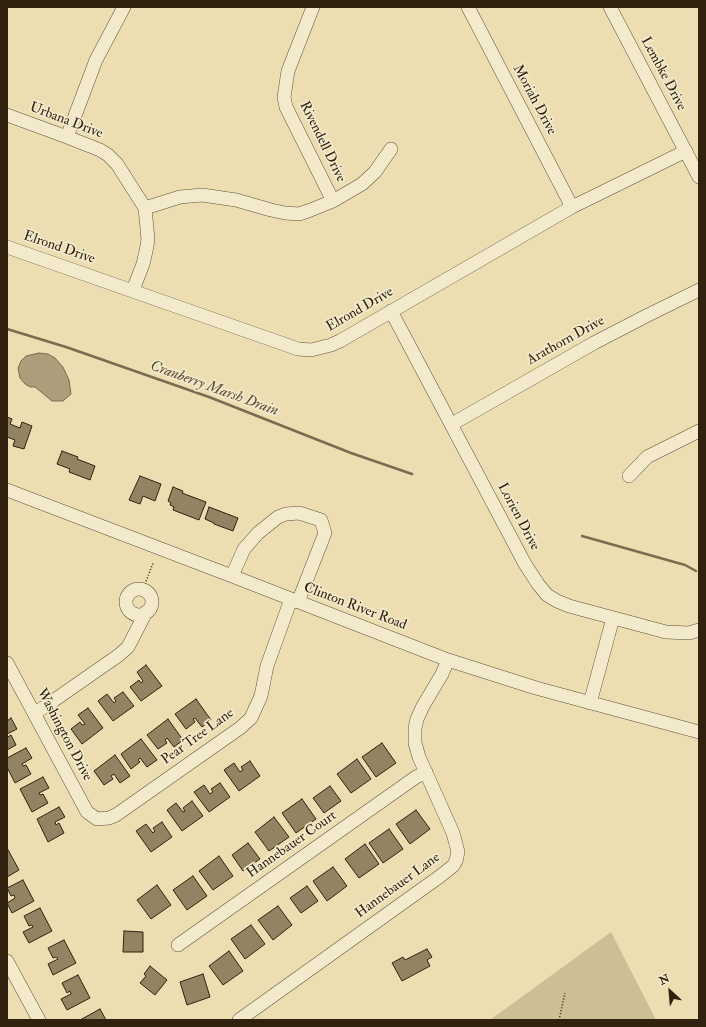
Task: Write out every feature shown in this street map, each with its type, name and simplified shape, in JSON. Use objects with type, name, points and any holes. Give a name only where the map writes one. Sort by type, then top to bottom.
[{"type":"street","points":[[67,137],[96,60],[124,7]]},
{"type":"street","name":"Rivendell Drive","points":[[313,7],[288,72],[284,97],[286,107],[333,200]]},
{"type":"street","name":"Moriah Drive","points":[[468,7],[572,207]]},
{"type":"street","name":"Lembke Drive","points":[[610,7],[699,177]]},
{"type":"street","name":"Urbana Drive","points":[[7,115],[100,150],[108,155],[120,169],[144,208],[148,240],[143,264],[133,290]]},
{"type":"street","points":[[144,208],[180,197],[202,195],[236,200],[286,214],[299,214],[333,200],[369,178],[391,149]]},
{"type":"street","name":"Elrond Drive","points":[[7,247],[298,349],[311,350],[331,345],[572,207],[686,152]]},
{"type":"street","name":"Arathorn Drive","points":[[452,424],[594,343],[699,290]]},
{"type":"street","name":"Lorien Drive","points":[[391,311],[525,564],[547,595],[557,601],[666,632],[689,633],[699,630]]},
{"type":"street","points":[[629,476],[647,458],[699,432]]},
{"type":"street","name":"Clinton River Road","points":[[7,490],[448,660],[529,686],[699,732]]},
{"type":"street","name":"Pear Tree Lane","points":[[97,819],[109,818],[116,815],[240,728],[250,718],[261,696],[267,666],[294,600],[325,533],[321,520],[299,513],[286,514],[278,517],[258,533],[244,549],[232,576]]},
{"type":"street","points":[[34,713],[128,647],[151,605],[148,592],[140,589],[131,591],[126,598],[126,606],[134,619],[136,632]]},
{"type":"street","points":[[131,612],[139,615],[146,612]]},
{"type":"street","points":[[590,703],[613,618]]},
{"type":"street","name":"Hannebauer Lane","points":[[239,1020],[364,932],[453,866],[456,861],[458,852],[455,840],[419,757],[415,742],[415,728],[423,706],[442,674],[448,660]]},
{"type":"street","name":"Washington Drive","points":[[7,663],[88,812],[97,819]]},
{"type":"street","name":"Hannebauer Court","points":[[178,945],[412,780],[426,772]]},
{"type":"street","points":[[7,961],[39,1020]]},
{"type":"path","points":[[145,584],[153,563]]},
{"type":"path","points":[[559,1020],[565,993]]},
{"type":"shaded area","points":[[39,353],[48,354],[55,358],[63,367],[69,380],[71,394],[63,401],[52,401],[35,387],[30,387],[25,384],[20,378],[18,368],[21,361],[26,356]]},
{"type":"shaded area","points":[[611,932],[656,1020],[490,1020]]},
{"type":"building","points":[[7,417],[12,419],[10,424],[20,428],[22,422],[32,426],[24,449],[13,446],[15,440],[7,437]]},
{"type":"building","points":[[62,451],[95,466],[90,480],[69,472],[70,469],[57,464]]},
{"type":"building","points":[[140,476],[161,484],[155,501],[143,496],[140,504],[129,500]]},
{"type":"building","points":[[173,487],[183,491],[182,493],[206,502],[199,520],[173,510],[174,507],[170,505],[171,503],[168,501]]},
{"type":"building","points":[[209,507],[238,518],[233,531],[205,519]]},
{"type":"building","points":[[146,665],[162,686],[141,701],[130,687],[139,680],[141,683],[143,681],[137,672]]},
{"type":"building","points":[[123,692],[134,706],[113,721],[98,701],[107,694],[114,703],[116,701],[114,698]]},
{"type":"building","points":[[196,699],[211,720],[202,727],[195,718],[193,719],[195,722],[186,729],[175,714]]},
{"type":"building","points":[[88,708],[103,728],[82,744],[71,729],[80,722],[82,725],[85,724],[78,715]]},
{"type":"building","points":[[11,718],[17,729],[7,734],[7,721]]},
{"type":"building","points":[[168,719],[183,740],[174,747],[167,738],[165,740],[167,743],[158,749],[147,735]]},
{"type":"building","points":[[7,735],[8,737],[11,735],[16,745],[7,750]]},
{"type":"building","points":[[141,739],[157,760],[147,767],[140,758],[138,760],[140,762],[131,769],[121,754]]},
{"type":"building","points":[[382,743],[396,763],[376,777],[362,757]]},
{"type":"building","points":[[26,748],[32,758],[22,764],[23,766],[26,765],[31,774],[15,783],[7,767],[7,758]]},
{"type":"building","points":[[115,755],[130,776],[120,783],[114,774],[111,776],[113,779],[104,785],[94,771]]},
{"type":"building","points":[[357,759],[371,779],[351,793],[337,774]]},
{"type":"building","points":[[250,761],[260,776],[239,791],[224,770],[234,763],[240,772],[243,770],[241,767]]},
{"type":"building","points":[[43,777],[49,788],[39,793],[40,795],[43,794],[48,803],[32,812],[20,789]]},
{"type":"building","points":[[220,783],[230,797],[209,812],[194,792],[204,785],[210,794],[213,792],[211,789]]},
{"type":"building","points":[[330,786],[341,801],[324,813],[313,798]]},
{"type":"building","points":[[302,799],[316,819],[296,833],[282,813]]},
{"type":"building","points":[[192,801],[203,816],[182,831],[167,810],[176,803],[183,812],[185,811],[183,808]]},
{"type":"building","points":[[59,807],[65,817],[55,822],[56,825],[59,823],[64,833],[48,842],[37,819]]},
{"type":"building","points":[[416,810],[430,829],[410,844],[396,824]]},
{"type":"building","points":[[274,817],[289,837],[269,851],[255,832]]},
{"type":"building","points":[[162,822],[172,837],[151,852],[136,831],[146,824],[153,833],[155,831],[153,828]]},
{"type":"building","points":[[389,829],[403,849],[383,863],[369,843]]},
{"type":"building","points":[[248,843],[260,859],[243,871],[232,855]]},
{"type":"building","points":[[365,844],[379,864],[359,878],[345,859]]},
{"type":"building","points":[[7,848],[19,870],[7,877]]},
{"type":"building","points":[[219,856],[233,876],[213,890],[199,871]]},
{"type":"building","points":[[333,867],[347,886],[327,901],[313,881]]},
{"type":"building","points":[[193,876],[207,896],[187,910],[173,890]]},
{"type":"building","points":[[23,880],[34,901],[12,913],[7,903],[15,898],[14,895],[11,896],[7,888]]},
{"type":"building","points":[[157,885],[171,905],[151,919],[137,900]]},
{"type":"building","points":[[307,886],[318,901],[301,913],[290,898]]},
{"type":"building","points":[[278,906],[292,925],[273,940],[258,920]]},
{"type":"building","points":[[40,908],[52,931],[29,943],[23,932],[33,927],[32,925],[29,926],[24,916]]},
{"type":"building","points":[[251,925],[265,944],[245,959],[231,939]]},
{"type":"building","points":[[124,931],[143,932],[143,952],[123,952]]},
{"type":"building","points":[[64,940],[76,963],[53,975],[48,964],[58,959],[56,957],[53,958],[48,948]]},
{"type":"building","points":[[427,949],[432,957],[427,960],[430,966],[402,981],[392,963],[403,957],[405,960]]},
{"type":"building","points":[[229,951],[243,971],[223,985],[209,966]]},
{"type":"building","points":[[150,966],[167,980],[155,995],[140,983],[146,976],[144,974]]},
{"type":"building","points":[[203,974],[210,997],[187,1005],[180,982]]},
{"type":"building","points":[[78,975],[90,998],[67,1010],[61,999],[71,994],[70,991],[67,993],[62,983]]},
{"type":"building","points":[[100,1009],[106,1020],[80,1020]]},
{"type":"waterway","name":"Cranberry Marsh Drain","points":[[7,329],[66,347],[209,397],[351,453],[412,474]]},
{"type":"waterway","name":"Cranberry Marsh Drain","points":[[582,536],[685,565],[696,571]]}]
